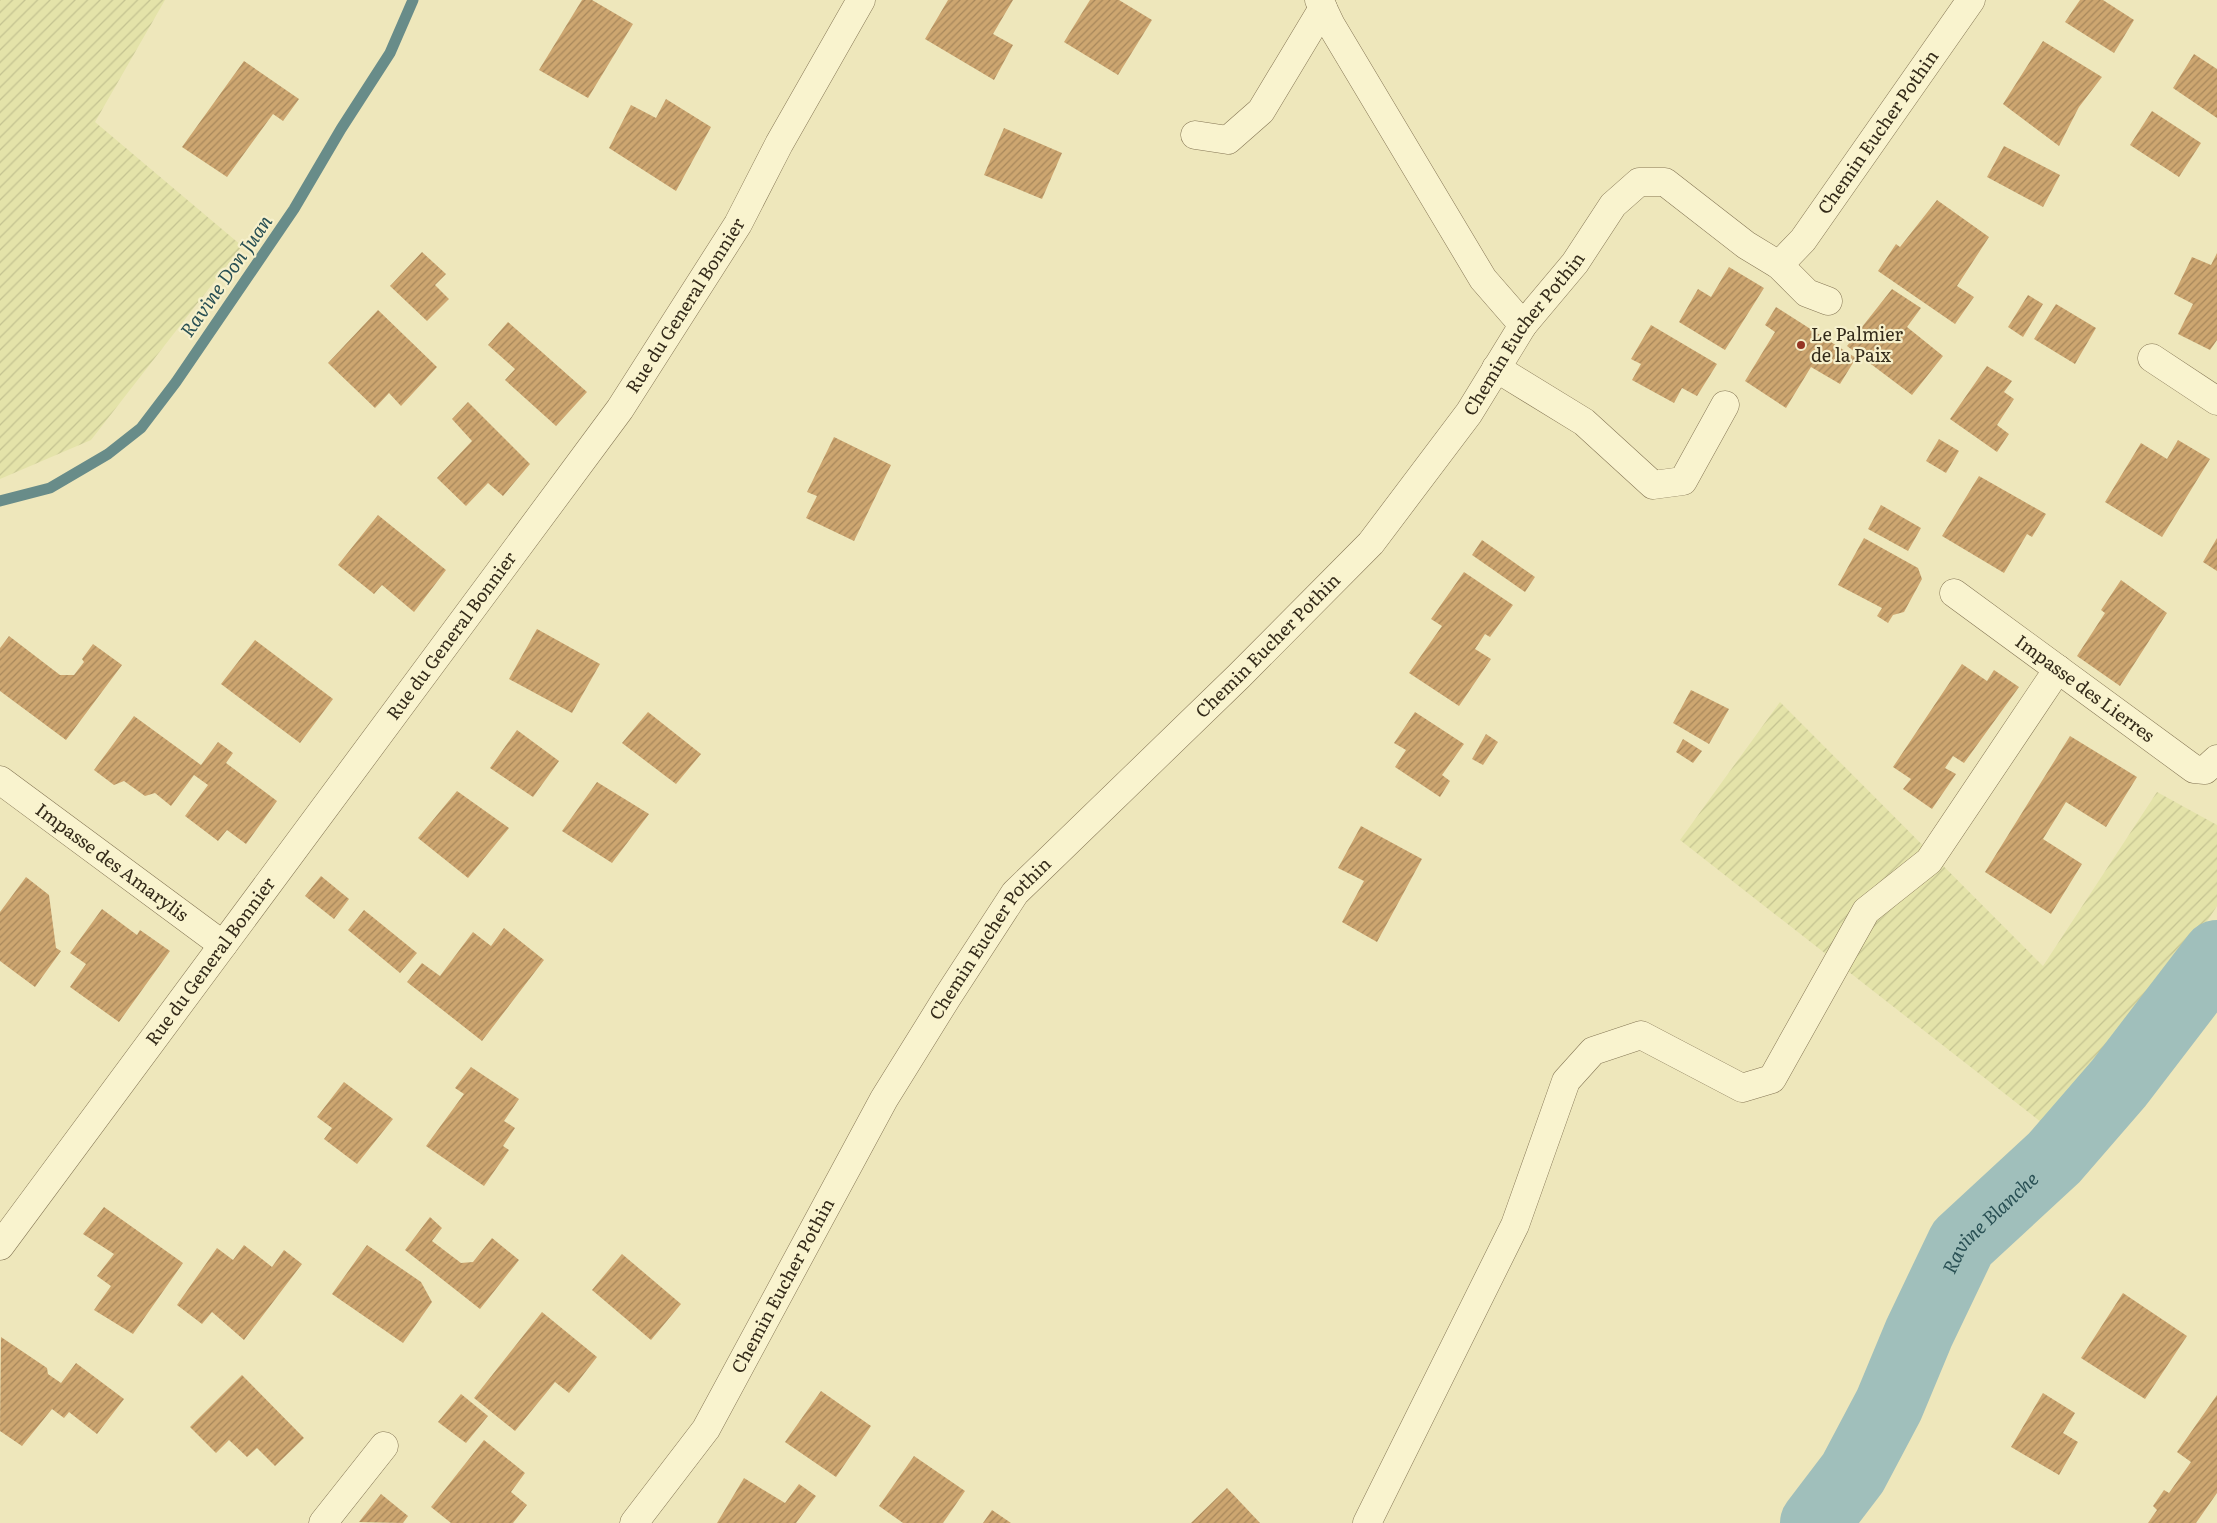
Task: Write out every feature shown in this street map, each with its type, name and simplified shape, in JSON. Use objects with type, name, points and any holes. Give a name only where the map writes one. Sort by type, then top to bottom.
[{"type":"street","name":"Rue du General Bonnier","points":[[0,1246],[620,408],[738,224],[779,144],[861,0]]},
{"type":"street","name":"Chemin Eucher Pothin","points":[[634,1523],[706,1429],[884,1099],[1015,893],[1246,669],[1371,543],[1468,413],[1524,325],[1575,263],[1613,205],[1639,182],[1665,182],[1746,245],[1779,265],[1804,240],[1971,0]]},
{"type":"street","points":[[1195,135],[1228,140],[1261,111],[1321,4]]},
{"type":"street","points":[[1321,4],[1483,279],[1524,325]]},
{"type":"street","points":[[1779,265],[1807,294],[1828,301]]},
{"type":"street","points":[[2152,358],[2217,401]]},
{"type":"street","points":[[1496,368],[1584,422],[1653,485],[1683,481],[1725,405]]},
{"type":"street","name":"Impasse des Lierres","points":[[1954,593],[2194,769],[2205,770],[2217,759]]},
{"type":"street","points":[[1367,1523],[1515,1225],[1566,1081],[1593,1050],[1641,1035],[1742,1088],[1772,1079],[1866,911],[1929,861],[2058,669]]},
{"type":"street","name":"Impasse des Amarylis","points":[[0,780],[223,945]]},
{"type":"street","points":[[323,1523],[384,1446]]},
{"type":"shaded area","points":[[0,0],[165,0],[95,122],[242,246],[91,440],[0,479]]},
{"type":"shaded area","points":[[1780,702],[2043,966],[2157,792],[2217,825],[2217,906],[2064,1140],[1680,840]]},
{"type":"building","points":[[582,0],[592,0],[633,24],[588,98],[539,70]]},
{"type":"building","points":[[948,0],[1013,0],[993,34],[1013,45],[994,80],[925,39]]},
{"type":"building","points":[[1090,0],[1119,0],[1152,20],[1118,75],[1064,42]]},
{"type":"building","points":[[2080,0],[2103,0],[2134,20],[2114,53],[2065,22]]},
{"type":"building","points":[[2043,41],[2102,77],[2079,107],[2059,146],[2003,104]]},
{"type":"building","points":[[2194,54],[2217,69],[2217,118],[2173,88]]},
{"type":"building","points":[[244,61],[299,99],[283,121],[273,114],[227,177],[182,147]]},
{"type":"building","points":[[666,99],[711,127],[676,191],[609,148],[631,105],[656,118]]},
{"type":"building","points":[[2152,111],[2201,143],[2179,177],[2130,145]]},
{"type":"building","points":[[1004,128],[1062,153],[1042,199],[984,175]]},
{"type":"building","points":[[2004,146],[2060,175],[2043,207],[1987,177]]},
{"type":"building","points":[[1937,200],[1989,237],[1957,286],[1974,297],[1955,324],[1878,271],[1896,244],[1900,247]]},
{"type":"building","points":[[422,252],[446,274],[435,285],[449,299],[427,321],[390,286]]},
{"type":"building","points":[[2217,253],[2217,340],[2210,350],[2178,334],[2193,304],[2174,294],[2192,257],[2211,265]]},
{"type":"building","points":[[1729,267],[1764,288],[1725,350],[1679,322],[1698,289],[1711,297]]},
{"type":"building","points":[[1892,289],[1921,308],[1907,327],[1943,356],[1912,395],[1847,346]]},
{"type":"building","points":[[2028,295],[2043,304],[2023,337],[2008,327]]},
{"type":"building","points":[[2056,304],[2096,328],[2075,364],[2034,339]]},
{"type":"building","name":"Le Palmier de la Paix","points":[[1776,307],[1856,358],[1840,384],[1811,367],[1786,408],[1745,381],[1775,332],[1765,325]]},
{"type":"building","points":[[378,310],[437,367],[401,406],[389,393],[375,408],[328,363]]},
{"type":"building","points":[[508,322],[587,392],[556,426],[505,380],[515,369],[488,345]]},
{"type":"building","points":[[1651,325],[1717,364],[1697,396],[1682,388],[1674,403],[1632,380],[1641,364],[1631,359]]},
{"type":"building","points":[[1987,366],[2012,381],[2004,392],[2014,399],[1997,425],[2009,434],[1997,452],[1950,419]]},
{"type":"building","points":[[468,402],[530,464],[503,496],[488,483],[466,506],[437,478],[472,441],[452,419]]},
{"type":"building","points":[[834,437],[891,465],[854,541],[806,518],[817,496],[807,492]]},
{"type":"building","points":[[1939,439],[1959,451],[1946,473],[1926,461]]},
{"type":"building","points":[[2178,440],[2210,459],[2162,537],[2105,502],[2141,443],[2167,459]]},
{"type":"building","points":[[1979,476],[2046,514],[2032,537],[2027,534],[2004,573],[1942,536]]},
{"type":"building","points":[[1881,505],[1921,528],[1908,551],[1868,529]]},
{"type":"building","points":[[378,515],[446,570],[414,612],[382,585],[374,594],[338,565]]},
{"type":"building","points":[[1864,538],[1918,568],[1922,579],[1904,612],[1893,615],[1888,623],[1877,616],[1882,608],[1838,585]]},
{"type":"building","points":[[2217,538],[2217,571],[2203,562]]},
{"type":"building","points":[[1482,540],[1535,577],[1525,592],[1472,555]]},
{"type":"building","points":[[1464,572],[1513,605],[1490,637],[1485,634],[1475,649],[1491,659],[1459,706],[1409,673],[1442,626],[1431,619]]},
{"type":"building","points":[[2121,580],[2167,613],[2120,686],[2077,656],[2105,613],[2101,610]]},
{"type":"building","points":[[537,629],[600,664],[572,713],[509,679]]},
{"type":"building","points":[[9,636],[60,675],[74,675],[84,662],[82,659],[93,644],[122,665],[66,740],[0,691],[0,648]]},
{"type":"building","points":[[255,640],[333,699],[300,743],[221,684]]},
{"type":"building","points":[[1962,664],[1987,681],[1994,670],[2019,687],[1964,763],[1953,756],[1945,768],[1956,774],[1932,809],[1903,789],[1911,779],[1893,767]]},
{"type":"building","points":[[1691,690],[1729,709],[1709,744],[1673,723]]},
{"type":"building","points":[[648,712],[701,754],[676,784],[622,743]]},
{"type":"building","points":[[1415,712],[1464,744],[1442,775],[1450,781],[1440,797],[1395,767],[1406,750],[1394,743]]},
{"type":"building","points":[[134,716],[201,765],[218,742],[233,753],[226,763],[277,801],[246,844],[227,830],[218,841],[185,816],[208,785],[194,775],[171,806],[155,793],[145,796],[124,781],[114,785],[94,770]]},
{"type":"building","points":[[517,730],[559,761],[533,797],[490,768]]},
{"type":"building","points":[[1486,734],[1498,742],[1483,765],[1472,759]]},
{"type":"building","points":[[2070,736],[2137,777],[2106,827],[2066,802],[2043,839],[2082,864],[2051,914],[1985,872]]},
{"type":"building","points":[[1683,739],[1702,751],[1693,763],[1676,752]]},
{"type":"building","points":[[597,782],[649,814],[612,863],[562,831]]},
{"type":"building","points":[[457,791],[509,828],[468,878],[418,838]]},
{"type":"building","points":[[1361,826],[1422,859],[1377,942],[1342,922],[1364,881],[1338,868]]},
{"type":"building","points":[[321,876],[349,899],[334,919],[305,896]]},
{"type":"building","points":[[26,877],[49,895],[56,948],[61,951],[35,987],[0,961],[0,912]]},
{"type":"building","points":[[102,909],[137,935],[140,930],[170,951],[119,1022],[70,987],[86,964],[70,953]]},
{"type":"building","points":[[364,910],[417,953],[400,973],[348,930]]},
{"type":"building","points":[[504,928],[544,960],[482,1041],[407,982],[422,963],[440,976],[473,932],[491,946]]},
{"type":"building","points":[[471,1067],[519,1099],[504,1121],[515,1128],[503,1146],[509,1150],[484,1186],[426,1146],[464,1094],[455,1088]]},
{"type":"building","points":[[344,1082],[393,1119],[357,1164],[324,1139],[332,1128],[317,1117]]},
{"type":"building","points":[[104,1207],[183,1263],[133,1334],[94,1310],[111,1286],[97,1276],[114,1254],[83,1234]]},
{"type":"building","points":[[430,1217],[442,1228],[432,1241],[461,1263],[473,1262],[492,1238],[519,1260],[480,1309],[405,1250]]},
{"type":"building","points":[[244,1245],[272,1267],[284,1250],[302,1264],[244,1340],[212,1312],[202,1324],[177,1305],[217,1248],[233,1260]]},
{"type":"building","points":[[367,1245],[421,1282],[432,1302],[403,1343],[332,1294]]},
{"type":"building","points":[[622,1254],[681,1304],[651,1340],[592,1290]]},
{"type":"building","points":[[2123,1293],[2187,1336],[2145,1399],[2081,1358]]},
{"type":"building","points":[[542,1312],[597,1357],[569,1393],[555,1382],[515,1431],[474,1398]]},
{"type":"building","points":[[1,1337],[47,1368],[48,1374],[61,1383],[76,1363],[124,1399],[97,1434],[69,1412],[64,1418],[52,1409],[22,1446],[0,1431]]},
{"type":"building","points":[[242,1375],[304,1438],[275,1466],[257,1448],[247,1457],[229,1440],[216,1453],[190,1427]]},
{"type":"building","points":[[821,1391],[871,1426],[836,1477],[785,1442]]},
{"type":"building","points":[[2043,1393],[2075,1413],[2063,1433],[2078,1442],[2059,1475],[2011,1447]]},
{"type":"building","points":[[461,1394],[488,1416],[466,1443],[438,1422]]},
{"type":"building","points":[[2217,1395],[2217,1493],[2196,1523],[2148,1523],[2157,1510],[2153,1506],[2164,1490],[2169,1493],[2191,1462],[2177,1452]]},
{"type":"building","points":[[484,1440],[525,1473],[511,1492],[527,1505],[513,1523],[451,1523],[431,1507]]},
{"type":"building","points":[[914,1456],[965,1491],[943,1523],[903,1523],[879,1506]]},
{"type":"building","points":[[744,1478],[785,1503],[799,1484],[816,1496],[796,1523],[717,1523]]},
{"type":"building","points":[[1227,1488],[1260,1523],[1191,1523]]},
{"type":"building","points":[[381,1494],[408,1516],[403,1523],[359,1522]]},
{"type":"building","points":[[992,1510],[1011,1523],[983,1523]]},
{"type":"waterway","name":"Ravine Don Juan","points":[[0,501],[50,488],[108,454],[141,428],[176,382],[294,209],[341,129],[390,53],[413,0]]},
{"type":"waterway","name":"Ravine Blanche","points":[[1815,1523],[1853,1473],[1889,1405],[1919,1333],[1962,1243],[2054,1158],[2119,1083],[2217,955]]},
{"type":"place","name":"Le Palmier de la Paix","points":[[1801,345]]}]
